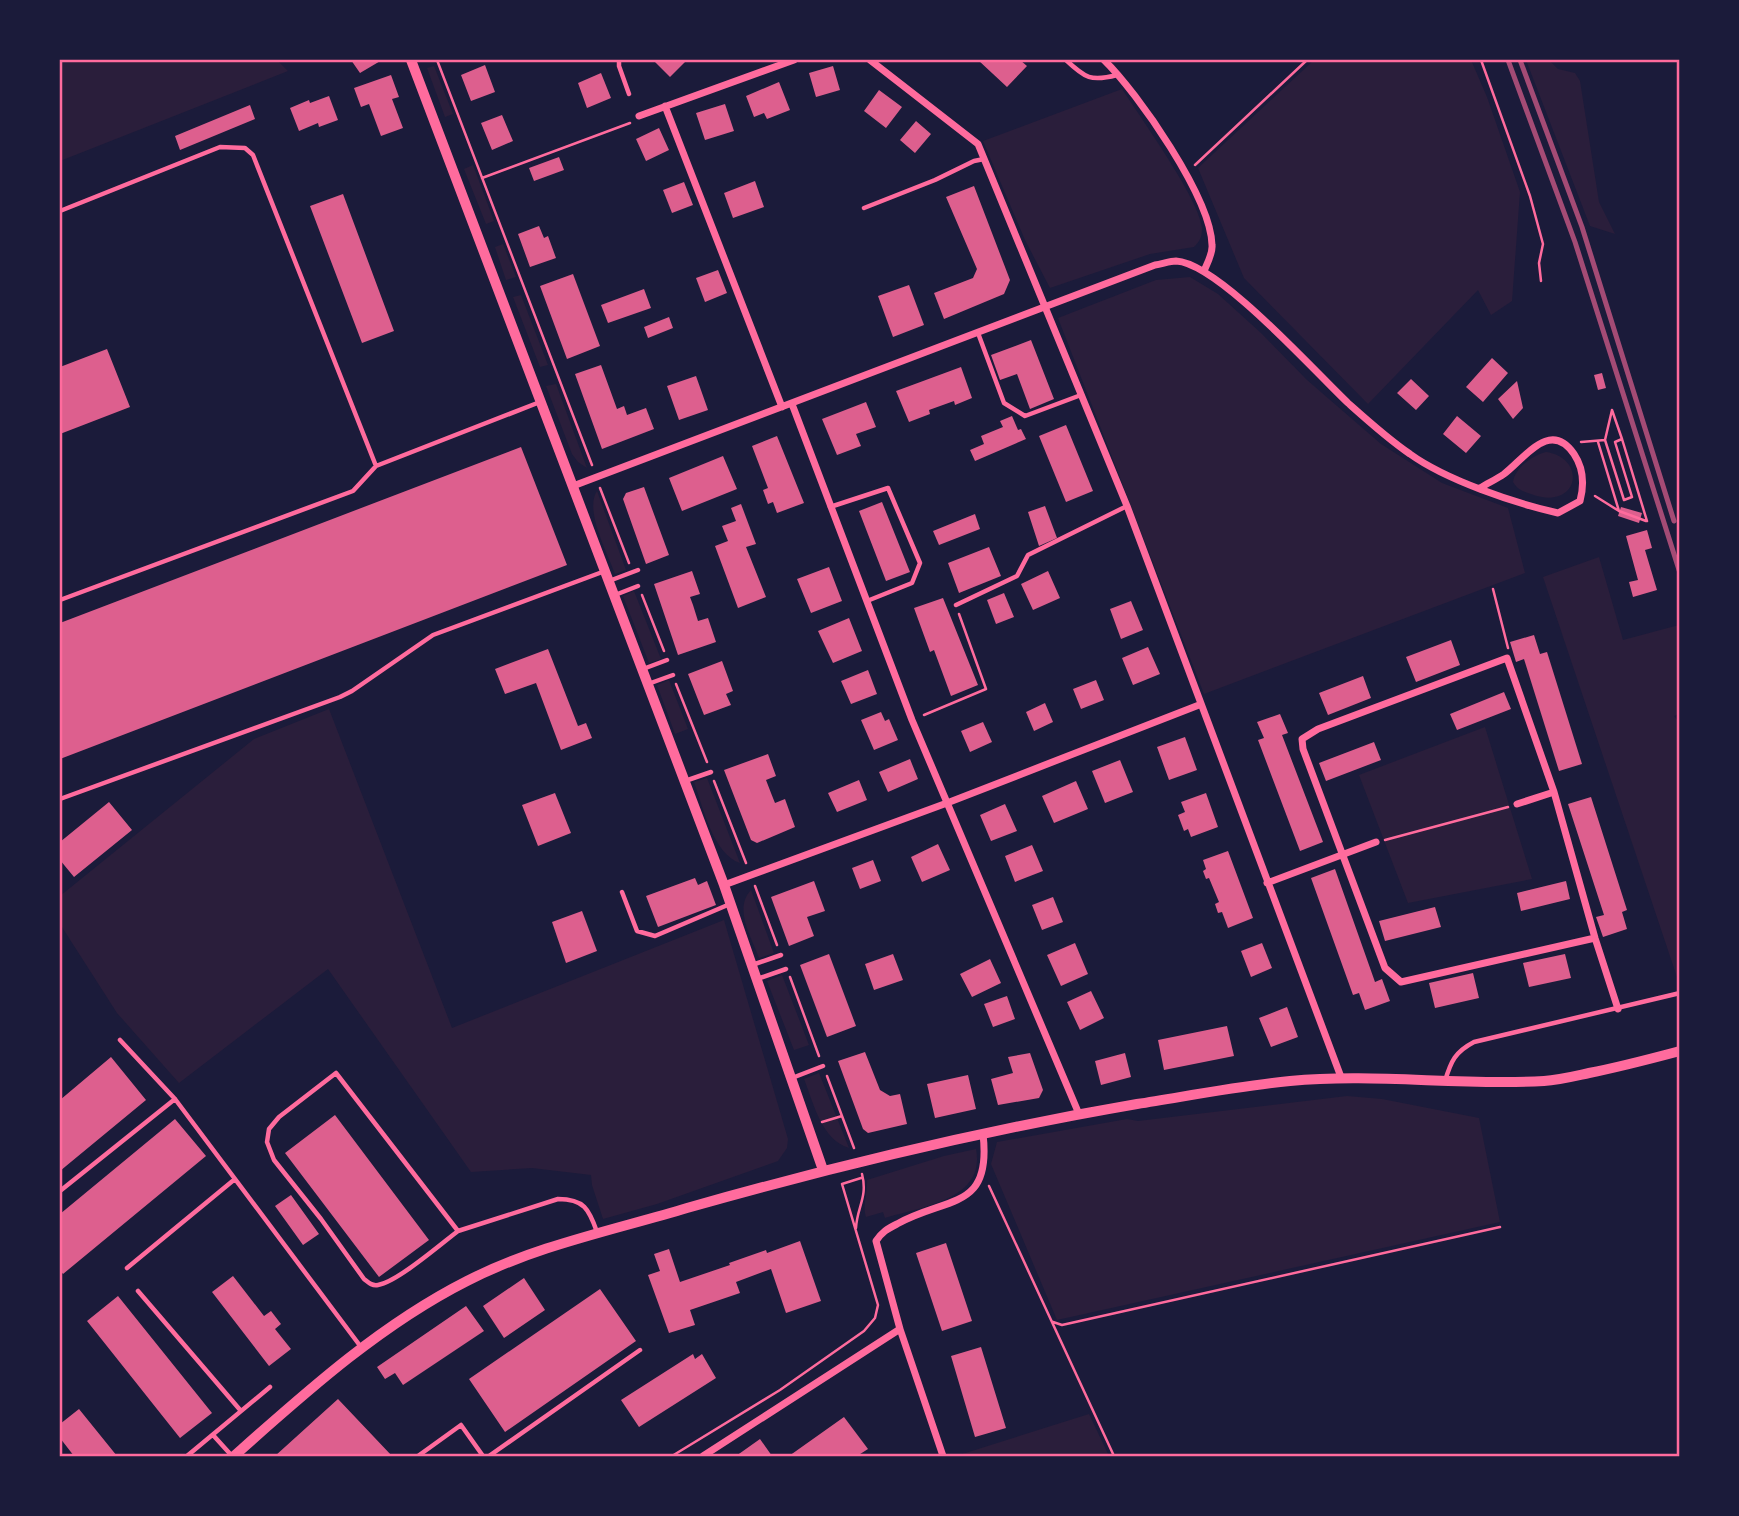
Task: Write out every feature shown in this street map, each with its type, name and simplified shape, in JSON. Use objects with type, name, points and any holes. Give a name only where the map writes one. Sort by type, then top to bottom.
[{"type":"street","points":[[411,60],[724,885],[823,1170]]},
{"type":"street","points":[[639,116],[794,60]]},
{"type":"street","points":[[870,60],[978,144],[985,159],[1126,506],[1341,1077]]},
{"type":"street","points":[[1104,60],[1120,75],[1155,123],[1186,174],[1206,216],[1213,247],[1205,271]]},
{"type":"street","points":[[665,106],[782,407]]},
{"type":"street","points":[[573,486],[1155,265],[1178,261],[1205,271],[1244,302],[1349,404],[1409,454],[1438,471],[1480,488],[1537,509],[1558,513],[1580,502],[1583,488],[1573,452],[1562,442],[1551,439],[1539,443],[1502,475],[1480,488]]},
{"type":"street","points":[[792,404],[912,720],[1079,1114]]},
{"type":"street","points":[[1595,938],[1401,982],[1385,968],[1303,749],[1302,739],[1318,729],[1507,658],[1554,792],[1618,1009]]},
{"type":"street","points":[[724,885],[947,803],[1199,705]]},
{"type":"street","points":[[1517,804],[1554,792]]},
{"type":"street","points":[[1267,883],[1376,842]]},
{"type":"street","points":[[233,1457],[362,1348],[421,1307],[477,1276],[519,1258],[597,1234],[823,1170],[1079,1114],[1236,1088],[1341,1077],[1445,1082],[1550,1081],[1630,1065],[1679,1051]]},
{"type":"street","points":[[943,1457],[900,1329],[876,1241],[882,1232],[907,1218],[971,1194],[986,1159],[983,1134]]},
{"type":"street","points":[[703,1457],[900,1329]]},
{"type":"lane","points":[[619,60],[629,94]]},
{"type":"lane","points":[[1066,60],[1084,76],[1099,80],[1120,75]]},
{"type":"lane","points":[[60,211],[220,147],[245,148],[253,155],[376,466]]},
{"type":"lane","points":[[864,208],[935,180],[974,161],[985,159]]},
{"type":"lane","points":[[978,333],[1004,403],[1025,415],[1082,394]]},
{"type":"lane","points":[[60,600],[353,491],[376,466],[541,402]]},
{"type":"lane","points":[[831,507],[888,488],[920,563],[912,583],[867,601]]},
{"type":"lane","points":[[956,605],[1017,576],[1028,555],[1126,506]]},
{"type":"lane","points":[[60,799],[341,697],[433,635],[607,576],[635,571]]},
{"type":"lane","points":[[614,595],[638,586]]},
{"type":"lane","points":[[642,670],[667,660]]},
{"type":"lane","points":[[647,685],[673,675]]},
{"type":"lane","points":[[684,782],[711,772]]},
{"type":"lane","points":[[622,892],[637,931],[655,936],[730,904]]},
{"type":"lane","points":[[752,965],[781,955]]},
{"type":"lane","points":[[757,979],[786,969]]},
{"type":"lane","points":[[1445,1082],[1451,1061],[1459,1050],[1474,1042],[1679,993]]},
{"type":"lane","points":[[120,1040],[175,1099],[362,1348]]},
{"type":"lane","points":[[792,1078],[823,1066]]},
{"type":"lane","points":[[458,1231],[336,1073],[279,1117],[269,1129],[267,1142],[274,1160],[364,1279],[372,1285],[381,1285],[395,1278],[458,1231],[558,1199],[573,1199],[589,1211],[597,1234]]},
{"type":"lane","points":[[60,1191],[175,1099]]},
{"type":"lane","points":[[127,1268],[235,1180]]},
{"type":"lane","points":[[138,1291],[242,1411]]},
{"type":"lane","points":[[489,1457],[640,1350]]},
{"type":"lane","points":[[187,1457],[270,1387]]},
{"type":"lane","points":[[418,1457],[461,1425],[483,1457]]},
{"type":"lane","points":[[213,1435],[233,1457]]},
{"type":"path","points":[[437,60],[596,477],[635,571]]},
{"type":"path","points":[[1186,174],[1307,60]]},
{"type":"path","points":[[1481,60],[1530,196],[1543,244],[1539,263],[1541,281]]},
{"type":"path","points":[[482,178],[630,123],[639,116]]},
{"type":"path","points":[[1583,488],[1619,511],[1647,521],[1614,409],[1605,440],[1624,500],[1632,498],[1615,442],[1622,439]]},
{"type":"path","points":[[1605,440],[1598,442],[1619,511]]},
{"type":"path","points":[[638,586],[667,660]]},
{"type":"path","points":[[1493,589],[1509,645],[1507,658]]},
{"type":"path","points":[[912,720],[986,689],[956,605]]},
{"type":"path","points":[[673,675],[781,955]]},
{"type":"path","points":[[1376,842],[1517,804]]},
{"type":"path","points":[[786,969],[859,1161],[865,1196],[858,1211],[856,1228]]},
{"type":"path","points":[[809,1127],[842,1116]]},
{"type":"path","points":[[981,1175],[992,1190],[1114,1457]]},
{"type":"path","points":[[672,1457],[780,1390],[864,1331],[875,1318],[878,1305],[842,1184],[863,1177]]},
{"type":"path","points":[[1053,1322],[1062,1325],[1500,1227]]},
{"type":"shaded area","points":[[60,60],[277,60],[288,71],[60,161]]},
{"type":"shaded area","points":[[1314,60],[1471,60],[1487,97],[1520,192],[1512,301],[1491,315],[1478,290],[1368,404],[1244,278],[1198,168]]},
{"type":"shaded area","points":[[1526,60],[1549,60],[1558,69],[1575,73],[1580,81],[1599,202],[1615,234],[1590,226]]},
{"type":"shaded area","points":[[434,66],[453,114],[445,117],[427,68]]},
{"type":"shaded area","points":[[1122,89],[1191,198],[1199,215],[1202,234],[1194,247],[1150,254],[1050,288],[1025,240],[983,141]]},
{"type":"shaded area","points":[[473,165],[494,221],[486,224],[464,169]]},
{"type":"shaded area","points":[[503,244],[516,277],[506,280],[495,247]]},
{"type":"shaded area","points":[[1190,277],[1218,294],[1307,380],[1381,444],[1442,483],[1508,508],[1525,573],[1204,694],[1058,318],[1156,280]]},
{"type":"shaded area","points":[[521,295],[548,365],[540,367],[513,297]]},
{"type":"shaded area","points":[[556,384],[587,468],[572,454],[546,386]]},
{"type":"shaded area","points":[[1546,452],[1559,456],[1568,464],[1572,473],[1568,490],[1560,496],[1547,498],[1531,494],[1520,490],[1513,482],[1525,463]]},
{"type":"shaded area","points":[[597,491],[626,570],[615,574],[595,520],[593,509]]},
{"type":"shaded area","points":[[1599,557],[1623,640],[1679,625],[1679,714],[1674,716],[1680,723],[1679,983],[1543,577]]},
{"type":"shaded area","points":[[634,591],[661,659],[649,663],[623,596]]},
{"type":"shaded area","points":[[669,680],[688,729],[675,734],[657,685]]},
{"type":"shaded area","points":[[329,709],[452,1028],[724,920],[788,1139],[787,1148],[778,1161],[657,1204],[603,1219],[591,1175],[532,1168],[471,1172],[328,969],[179,1083],[117,1013],[60,924],[60,896],[254,739]]},
{"type":"shaded area","points":[[1485,727],[1532,879],[1408,903],[1359,775]]},
{"type":"shaded area","points":[[707,778],[740,863],[723,850],[705,816],[694,782]]},
{"type":"shaded area","points":[[751,890],[774,953],[759,958],[744,915],[746,898]]},
{"type":"shaded area","points":[[782,975],[809,1045],[794,1050],[767,981]]},
{"type":"shaded area","points":[[819,1073],[849,1148],[839,1143],[825,1129],[815,1109],[804,1079]]},
{"type":"shaded area","points":[[1347,1096],[1382,1099],[1479,1118],[1500,1222],[1057,1320],[991,1164],[997,1142],[1127,1119],[1138,1121]]},
{"type":"shaded area","points":[[976,1149],[976,1166],[971,1180],[961,1190],[916,1210],[885,1218],[883,1212],[866,1217],[867,1180]]},
{"type":"shaded area","points":[[1089,1414],[1109,1456],[956,1456]]},
{"type":"building","points":[[351,60],[382,60],[360,73]]},
{"type":"building","points":[[653,60],[687,60],[670,77]]},
{"type":"building","points":[[978,60],[1020,60],[1027,66],[1007,87]]},
{"type":"building","points":[[485,65],[495,92],[471,101],[461,75]]},
{"type":"building","points":[[833,66],[840,90],[816,97],[809,73]]},
{"type":"building","points":[[601,73],[611,98],[587,108],[578,83]]},
{"type":"building","points":[[391,75],[399,97],[392,99],[403,128],[381,136],[369,104],[361,107],[354,88]]},
{"type":"building","points":[[779,82],[790,110],[767,119],[764,113],[754,117],[746,96]]},
{"type":"building","points":[[879,90],[902,107],[886,128],[864,111]]},
{"type":"building","points":[[329,96],[338,120],[319,127],[318,123],[299,131],[290,108]]},
{"type":"building","points":[[725,104],[734,131],[705,140],[696,113]]},
{"type":"building","points":[[250,105],[255,119],[180,150],[175,136]]},
{"type":"building","points":[[502,115],[513,141],[492,150],[481,123]]},
{"type":"building","points":[[916,121],[931,134],[915,153],[900,140]]},
{"type":"building","points":[[659,128],[669,150],[646,161],[636,139]]},
{"type":"building","points":[[559,157],[564,170],[534,181],[529,168]]},
{"type":"building","points":[[755,181],[764,207],[733,218],[724,193]]},
{"type":"building","points":[[684,182],[693,205],[672,213],[663,190]]},
{"type":"building","points":[[974,186],[1010,280],[1004,294],[944,319],[934,293],[973,278],[977,269],[946,197]]},
{"type":"building","points":[[343,194],[394,331],[362,343],[310,206]]},
{"type":"building","points":[[539,226],[544,238],[548,236],[556,258],[530,267],[518,234]]},
{"type":"building","points":[[718,270],[727,293],[705,302],[696,278]]},
{"type":"building","points":[[573,274],[600,346],[567,359],[540,286]]},
{"type":"building","points":[[909,285],[924,325],[893,337],[878,296]]},
{"type":"building","points":[[644,289],[651,308],[608,323],[601,305]]},
{"type":"building","points":[[669,317],[673,328],[648,338],[644,327]]},
{"type":"building","points":[[1031,340],[1054,399],[1030,409],[1017,374],[1000,380],[991,355]]},
{"type":"building","points":[[107,349],[130,407],[60,434],[60,367]]},
{"type":"building","points":[[1492,358],[1508,373],[1483,402],[1466,387]]},
{"type":"building","points":[[601,365],[617,409],[624,406],[627,415],[646,408],[654,429],[602,449],[575,374]]},
{"type":"building","points":[[961,367],[972,398],[955,405],[954,401],[929,410],[930,414],[909,422],[896,391]]},
{"type":"building","points":[[1602,373],[1606,388],[1598,390],[1594,375]]},
{"type":"building","points":[[696,376],[708,410],[679,420],[667,386]]},
{"type":"building","points":[[1411,379],[1429,396],[1416,410],[1397,393]]},
{"type":"building","points":[[1517,381],[1523,408],[1513,419],[1498,399]]},
{"type":"building","points":[[866,402],[876,427],[856,434],[861,446],[837,455],[822,419]]},
{"type":"building","points":[[1012,416],[1018,430],[1021,429],[1026,439],[975,461],[970,450],[984,444],[981,436],[1003,427],[1000,421]]},
{"type":"building","points":[[1457,416],[1481,436],[1466,453],[1443,434]]},
{"type":"building","points":[[1066,425],[1093,491],[1066,502],[1039,436]]},
{"type":"building","points":[[777,436],[804,503],[777,513],[773,502],[768,504],[763,490],[768,488],[752,446]]},
{"type":"building","points":[[521,447],[567,565],[60,759],[60,623]]},
{"type":"building","points":[[723,456],[737,489],[682,511],[669,478]]},
{"type":"building","points":[[644,487],[669,555],[646,564],[623,499],[626,493]]},
{"type":"building","points":[[882,502],[910,572],[886,581],[859,511]]},
{"type":"building","points":[[741,504],[756,544],[746,547],[766,597],[738,608],[715,546],[728,541],[722,526],[736,521],[731,508]]},
{"type":"building","points":[[1045,506],[1057,538],[1039,546],[1028,512]]},
{"type":"building","points":[[1621,507],[1642,513],[1639,523],[1618,516]]},
{"type":"building","points":[[975,514],[980,529],[939,545],[933,531]]},
{"type":"building","points":[[1647,530],[1652,548],[1645,550],[1657,590],[1633,597],[1629,582],[1638,580],[1626,536]]},
{"type":"building","points":[[989,547],[1001,576],[959,593],[948,563]]},
{"type":"building","points":[[829,567],[842,601],[811,613],[797,579]]},
{"type":"building","points":[[692,571],[700,594],[690,597],[698,621],[708,618],[716,642],[678,655],[654,584]]},
{"type":"building","points":[[1048,571],[1060,598],[1033,610],[1021,584]]},
{"type":"building","points":[[1004,593],[1014,617],[996,624],[987,600]]},
{"type":"building","points":[[943,598],[978,685],[951,696],[934,650],[930,652],[914,608]]},
{"type":"building","points":[[1131,601],[1143,630],[1121,639],[1110,609]]},
{"type":"building","points":[[849,618],[862,651],[833,663],[818,631]]},
{"type":"building","points":[[1534,635],[1540,654],[1547,652],[1582,764],[1559,771],[1524,659],[1516,662],[1510,642]]},
{"type":"building","points":[[1451,640],[1460,665],[1416,682],[1406,657]]},
{"type":"building","points":[[1148,647],[1160,674],[1133,685],[1122,658]]},
{"type":"building","points":[[548,649],[578,726],[586,723],[592,738],[561,750],[536,683],[505,694],[495,669]]},
{"type":"building","points":[[722,661],[733,691],[726,694],[731,705],[704,715],[688,674]]},
{"type":"building","points":[[868,670],[877,694],[851,704],[841,681]]},
{"type":"building","points":[[1363,676],[1371,698],[1328,715],[1319,693]]},
{"type":"building","points":[[1096,680],[1104,700],[1081,709],[1073,689]]},
{"type":"building","points":[[1504,692],[1511,709],[1457,730],[1450,714]]},
{"type":"building","points":[[1045,703],[1053,722],[1034,731],[1026,712]]},
{"type":"building","points":[[881,712],[885,721],[889,719],[898,740],[874,750],[861,720]]},
{"type":"building","points":[[1280,714],[1288,733],[1282,735],[1323,842],[1300,851],[1258,740],[1264,738],[1257,722]]},
{"type":"building","points":[[983,722],[992,742],[970,752],[961,731]]},
{"type":"building","points":[[1185,737],[1197,770],[1169,780],[1157,747]]},
{"type":"building","points":[[1374,742],[1381,760],[1326,781],[1319,763]]},
{"type":"building","points":[[768,754],[776,776],[766,780],[775,803],[785,799],[795,827],[757,843],[751,840],[724,770]]},
{"type":"building","points":[[910,759],[918,779],[888,792],[879,772]]},
{"type":"building","points":[[1120,760],[1133,792],[1105,803],[1092,771]]},
{"type":"building","points":[[859,780],[867,800],[837,812],[828,793]]},
{"type":"building","points":[[1076,781],[1088,809],[1054,823],[1042,796]]},
{"type":"building","points":[[555,793],[571,833],[538,846],[522,805]]},
{"type":"building","points":[[1206,793],[1218,827],[1191,837],[1188,829],[1184,831],[1178,815],[1185,812],[1181,802]]},
{"type":"building","points":[[1591,797],[1627,910],[1622,912],[1627,929],[1603,937],[1596,917],[1604,915],[1568,804]]},
{"type":"building","points":[[109,802],[132,830],[74,877],[60,860],[60,842]]},
{"type":"building","points":[[1005,804],[1017,831],[991,841],[980,815]]},
{"type":"building","points":[[938,844],[950,870],[922,882],[911,857]]},
{"type":"building","points":[[1032,845],[1043,871],[1015,882],[1005,856]]},
{"type":"building","points":[[1228,851],[1253,918],[1228,928],[1222,912],[1218,913],[1215,904],[1219,902],[1209,878],[1206,879],[1203,860]]},
{"type":"building","points":[[873,860],[881,881],[860,889],[852,868]]},
{"type":"building","points":[[1335,869],[1375,982],[1382,979],[1390,1001],[1365,1010],[1359,993],[1353,995],[1311,878]]},
{"type":"building","points":[[695,878],[698,885],[707,881],[716,905],[658,927],[646,896]]},
{"type":"building","points":[[814,881],[825,911],[807,917],[814,936],[789,946],[771,897]]},
{"type":"building","points":[[1566,881],[1570,899],[1521,911],[1517,893]]},
{"type":"building","points":[[1053,897],[1063,922],[1042,930],[1032,905]]},
{"type":"building","points":[[1435,907],[1441,927],[1385,941],[1379,921]]},
{"type":"building","points":[[582,911],[597,951],[566,963],[552,922]]},
{"type":"building","points":[[1075,943],[1088,974],[1061,986],[1047,955]]},
{"type":"building","points":[[1262,943],[1272,968],[1251,977],[1241,951]]},
{"type":"building","points":[[829,954],[856,1026],[827,1037],[800,965]]},
{"type":"building","points":[[893,954],[903,980],[874,990],[865,964]]},
{"type":"building","points":[[1565,954],[1571,978],[1529,987],[1523,963]]},
{"type":"building","points":[[990,959],[1001,983],[972,997],[960,974]]},
{"type":"building","points":[[1473,973],[1479,998],[1435,1008],[1429,983]]},
{"type":"building","points":[[1091,991],[1104,1018],[1080,1030],[1067,1002]]},
{"type":"building","points":[[1007,996],[1015,1019],[993,1027],[984,1004]]},
{"type":"building","points":[[1287,1007],[1298,1037],[1271,1047],[1259,1018]]},
{"type":"building","points":[[1227,1026],[1234,1056],[1164,1070],[1158,1040]]},
{"type":"building","points":[[865,1052],[880,1090],[890,1096],[900,1094],[907,1124],[868,1133],[863,1129],[838,1061]]},
{"type":"building","points":[[1030,1053],[1043,1090],[1039,1098],[998,1105],[991,1079],[1013,1073],[1008,1057]]},
{"type":"building","points":[[1125,1053],[1131,1077],[1101,1085],[1095,1061]]},
{"type":"building","points":[[111,1057],[146,1100],[60,1171],[60,1100]]},
{"type":"building","points":[[968,1075],[976,1109],[935,1118],[927,1084]]},
{"type":"building","points":[[335,1115],[429,1240],[379,1277],[285,1153]]},
{"type":"building","points":[[175,1119],[206,1156],[63,1274],[60,1270],[60,1214]]},
{"type":"building","points":[[291,1195],[319,1234],[303,1245],[275,1206]]},
{"type":"building","points":[[800,1241],[821,1301],[786,1313],[771,1269],[736,1282],[740,1293],[690,1310],[695,1325],[669,1333],[648,1275],[660,1271],[654,1254],[669,1249],[680,1282],[766,1250],[767,1253]]},
{"type":"building","points":[[946,1243],[972,1321],[942,1331],[916,1253]]},
{"type":"building","points":[[233,1276],[264,1316],[271,1311],[281,1324],[275,1329],[291,1349],[269,1366],[212,1292]]},
{"type":"building","points":[[524,1278],[545,1310],[504,1338],[483,1306]]},
{"type":"building","points":[[600,1289],[636,1341],[505,1432],[469,1379]]},
{"type":"building","points":[[118,1296],[212,1413],[180,1438],[87,1321]]},
{"type":"building","points":[[466,1306],[484,1331],[403,1385],[395,1373],[385,1379],[377,1367]]},
{"type":"building","points":[[981,1347],[1006,1428],[975,1437],[951,1356]]},
{"type":"building","points":[[693,1354],[695,1359],[702,1354],[716,1378],[639,1427],[621,1400]]},
{"type":"building","points":[[338,1399],[392,1456],[275,1456]]},
{"type":"building","points":[[79,1409],[117,1456],[74,1456],[60,1438],[60,1424]]},
{"type":"building","points":[[844,1417],[868,1449],[857,1456],[789,1456]]},
{"type":"building","points":[[760,1439],[772,1456],[736,1456]]},
{"type":"railway","points":[[1508,60],[1575,242],[1680,573]]},
{"type":"railway","points":[[1520,60],[1582,227],[1674,521]]}]
